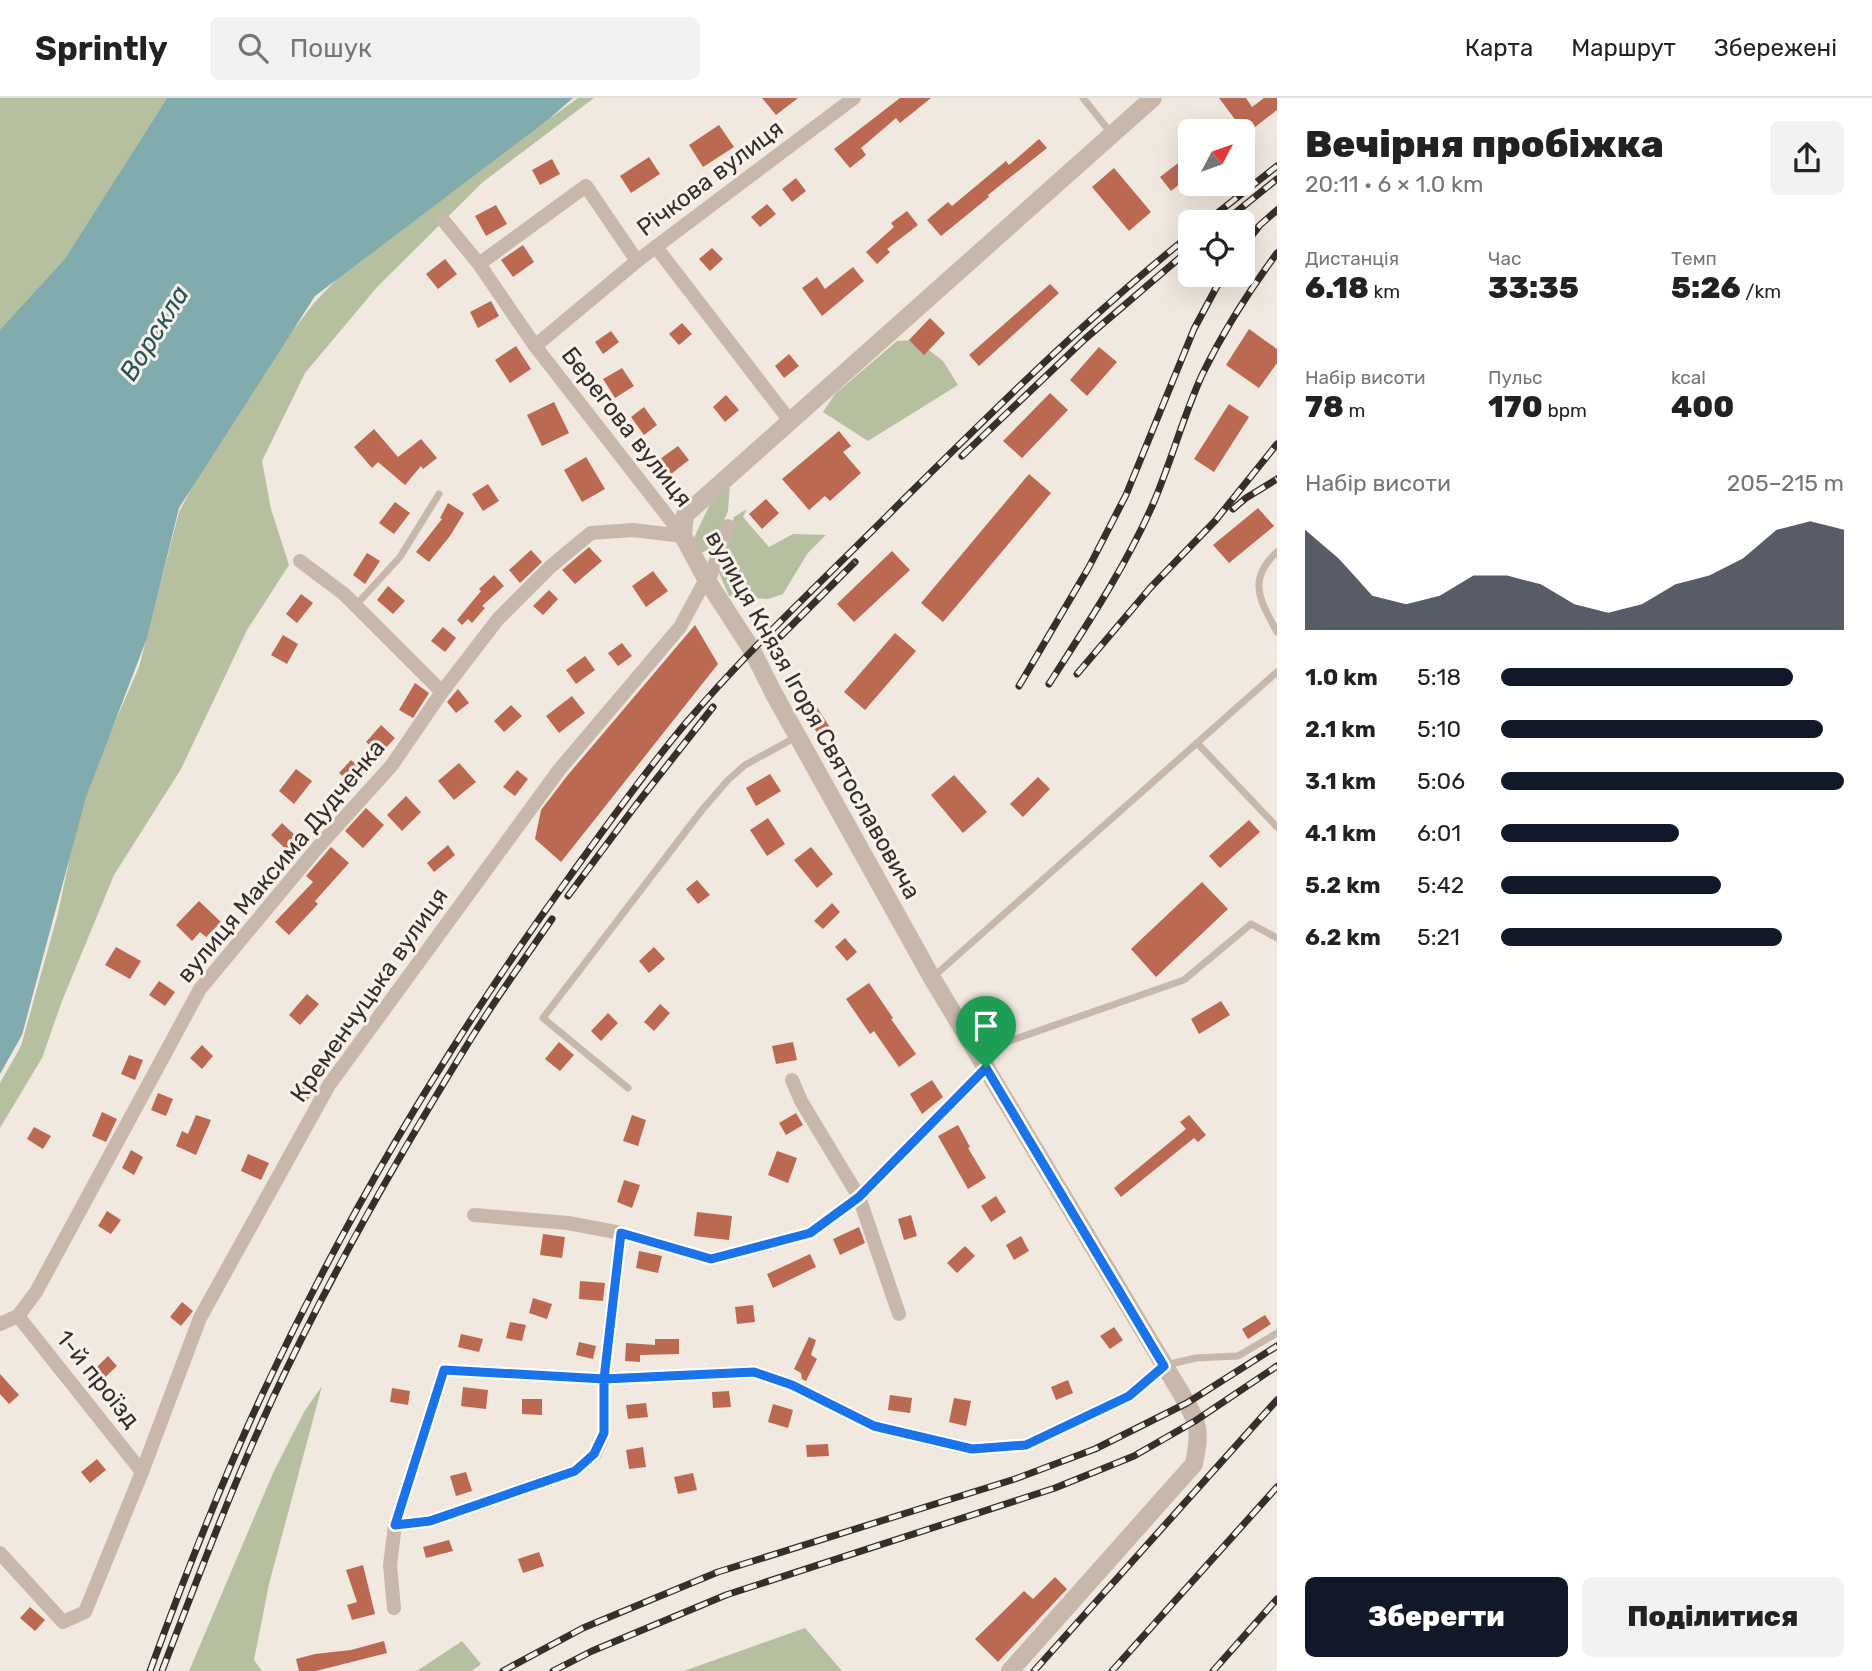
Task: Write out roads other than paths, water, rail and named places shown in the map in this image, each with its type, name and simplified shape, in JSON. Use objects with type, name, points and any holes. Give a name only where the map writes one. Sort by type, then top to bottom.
[{"type":"street","name":"Річкова вулиця","points":[[479,264],[586,186],[637,261],[854,98]]},
{"type":"street","name":"вулиця Князя Ігоря Святославовича","points":[[1010,1671],[1194,1464],[1199,1436],[1197,1426],[1186,1403],[932,978],[752,650],[707,581],[683,536],[685,515],[1153,98]]},
{"type":"street","name":"Берегова вулиця","points":[[443,220],[479,264],[535,346],[683,536]]},
{"type":"street","points":[[656,247],[790,421]]},
{"type":"street","name":"Берегова вулиця","points":[[535,346],[637,261]]},
{"type":"street","name":"Кременчуцька вулиця","points":[[0,1553],[63,1622],[85,1612],[200,1318],[329,1085],[559,770],[680,627],[707,581],[728,526]]},
{"type":"street","name":"вулиця Максима Дудченка","points":[[18,1316],[36,1292],[200,989],[318,847],[392,765],[442,692],[498,620],[550,567],[591,533],[633,530],[683,536]]},
{"type":"street","points":[[300,561],[356,605],[442,692]]},
{"type":"street","points":[[474,1215],[568,1223],[621,1233],[711,1259],[810,1233],[859,1197],[982,1060]]},
{"type":"street","points":[[792,1080],[801,1101],[859,1197],[899,1314]]},
{"type":"street","points":[[395,1525],[430,1521],[575,1471],[594,1454],[604,1433],[604,1379],[621,1233]]},
{"type":"street","points":[[0,1324],[18,1316]]},
{"type":"street","name":"1-й проїзд","points":[[18,1316],[142,1472]]},
{"type":"street","points":[[394,1608],[390,1564],[395,1525],[444,1370],[604,1379],[754,1372],[792,1385],[874,1426],[972,1449],[1026,1445],[1129,1396],[1164,1366]]},
{"type":"lane","points":[[1083,98],[1112,135]]},
{"type":"lane","points":[[356,605],[401,556],[439,494]]},
{"type":"lane","points":[[1277,552],[1260,577],[1259,599],[1277,632]]},
{"type":"lane","points":[[932,978],[1277,672]]},
{"type":"lane","points":[[628,1088],[543,1018],[702,810],[728,780],[745,765],[799,736]]},
{"type":"lane","points":[[1197,743],[1277,827]]},
{"type":"lane","points":[[982,1060],[1184,980],[1251,924],[1277,938]]},
{"type":"lane","points":[[1164,1366],[1196,1358],[1238,1356],[1277,1333]]},
{"type":"water","name":"Ворскла","points":[[167,98],[573,98],[315,296],[179,508],[147,638],[86,797],[22,1035],[0,1074],[0,330],[65,259]]},
{"type":"railway","points":[[1221,210],[1277,166]]},
{"type":"railway","points":[[1239,210],[1277,179]]},
{"type":"railway","points":[[1255,231],[1277,210]]},
{"type":"railway","points":[[150,1671],[232,1463],[262,1395],[329,1260],[443,1063],[526,937],[626,799],[711,694],[765,637],[1044,363],[1178,245]]},
{"type":"railway","points":[[1049,684],[1104,596],[1142,528],[1210,359],[1237,312],[1277,253]]},
{"type":"railway","points":[[962,456],[1085,339],[1178,259]]},
{"type":"railway","points":[[1019,686],[1089,567],[1126,495],[1194,329],[1217,287]]},
{"type":"railway","points":[[1077,674],[1151,587],[1215,521],[1277,444]]},
{"type":"railway","points":[[1233,509],[1277,479]]},
{"type":"railway","points":[[781,636],[855,562]]},
{"type":"railway","points":[[568,896],[713,707]]},
{"type":"railway","points":[[162,1671],[242,1467],[317,1307],[366,1216],[445,1081],[491,1007],[552,919]]},
{"type":"railway","points":[[503,1671],[583,1628],[718,1572],[1015,1479],[1095,1449],[1187,1403],[1277,1346]]},
{"type":"railway","points":[[553,1671],[592,1651],[726,1595],[1055,1488],[1134,1456],[1195,1421],[1277,1366]]},
{"type":"railway","points":[[1034,1671],[1277,1400]]},
{"type":"railway","points":[[1112,1671],[1277,1487]]},
{"type":"railway","points":[[1213,1671],[1277,1599]]}]
